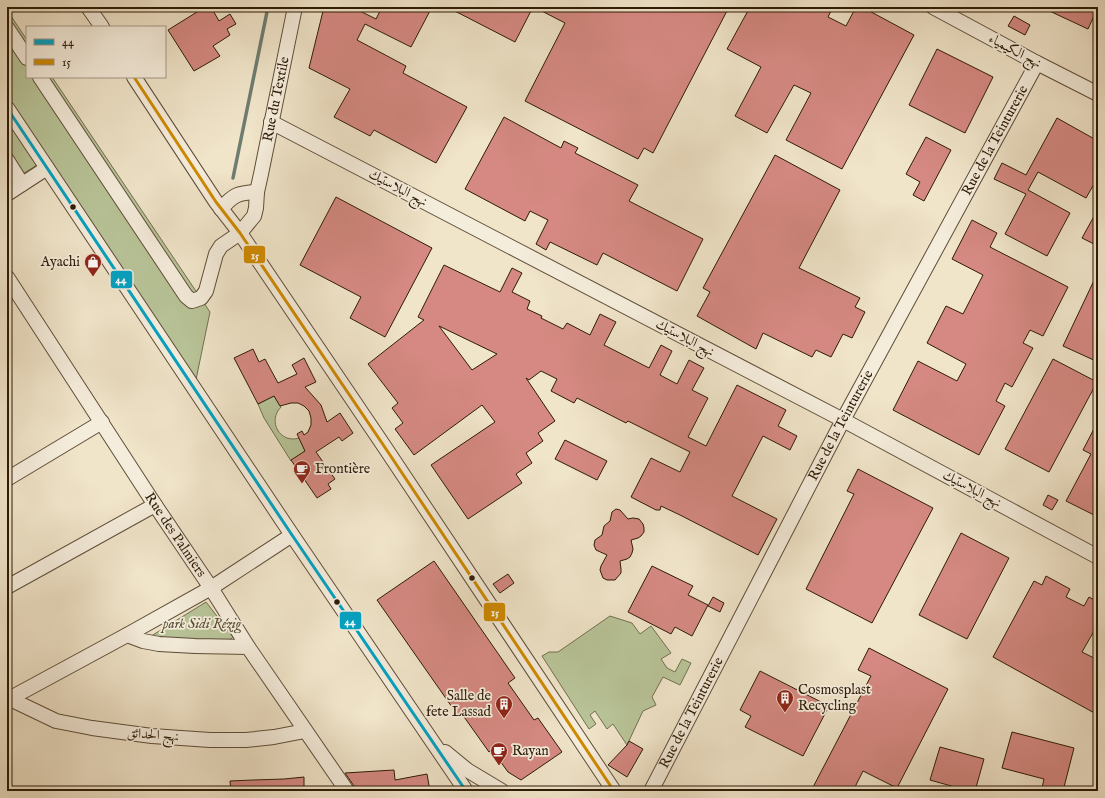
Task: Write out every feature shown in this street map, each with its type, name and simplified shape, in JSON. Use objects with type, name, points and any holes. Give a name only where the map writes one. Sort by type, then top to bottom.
[{"type":"street","points":[[88,7],[101,26]]},
{"type":"street","name":"Rue du Textile","points":[[41,78],[186,296],[192,301],[201,298],[206,291],[216,254],[221,246],[240,234],[254,216],[257,192],[295,7]]},
{"type":"street","name":"نهج الكيمياء","points":[[933,7],[1098,94]]},
{"type":"street","points":[[7,28],[26,56]]},
{"type":"street","name":"Rue de la Teinturerie","points":[[650,791],[843,420],[1037,63]]},
{"type":"street","points":[[135,78],[221,209],[240,234],[386,449],[614,791]]},
{"type":"street","points":[[7,108],[292,536],[466,791]]},
{"type":"street","name":"نهج البلاستيك","points":[[271,122],[843,420],[1098,557]]},
{"type":"street","points":[[7,160],[22,184]]},
{"type":"street","points":[[7,194],[47,168]]},
{"type":"street","points":[[221,209],[236,195],[241,193],[257,192]]},
{"type":"street","name":"Rue des Palmiers","points":[[7,277],[248,647],[348,791]]},
{"type":"street","points":[[8,476],[102,422]]},
{"type":"street","points":[[7,587],[155,505]]},
{"type":"street","points":[[8,698],[127,635],[211,588],[292,536]]},
{"type":"street","points":[[127,635],[143,642],[159,644],[248,647]]},
{"type":"street","name":"نهج الحدائق","points":[[8,698],[56,721],[92,728],[152,736],[210,740],[246,740],[274,737],[305,730]]},
{"type":"street","points":[[433,743],[467,770],[502,791]]},
{"type":"green space","points":[[7,10],[26,38],[26,78],[53,78],[210,312],[193,394],[37,165],[10,182],[7,177]]},
{"type":"green space","points":[[274,396],[281,407],[275,419],[278,430],[281,435],[286,438],[299,438],[305,451],[291,461],[264,418],[258,404]]},
{"type":"green space","name":"park Sidi Rézig","points":[[206,602],[233,637],[227,642],[148,638]]},
{"type":"green space","points":[[610,616],[632,623],[640,634],[651,626],[671,653],[661,659],[667,668],[675,672],[682,659],[691,663],[680,685],[663,677],[652,697],[656,705],[643,711],[627,745],[613,724],[607,729],[595,711],[590,715],[596,724],[589,729],[542,656],[549,652],[558,652]]},
{"type":"building","points":[[205,7],[211,7],[219,21],[230,14],[236,24],[227,29],[230,35],[213,46],[220,56],[194,71],[168,30]]},
{"type":"building","points":[[324,7],[352,7],[376,19],[382,7],[432,7],[411,47],[365,24],[357,40],[406,66],[403,73],[467,107],[436,163],[374,130],[370,136],[334,117],[350,89],[309,68]]},
{"type":"building","points":[[447,7],[533,7],[515,42]]},
{"type":"building","points":[[534,7],[729,7],[653,153],[644,148],[638,159],[525,101],[565,23]]},
{"type":"building","points":[[750,7],[833,7],[828,17],[846,26],[856,7],[862,7],[914,35],[842,169],[786,140],[811,93],[794,85],[767,133],[735,116],[761,67],[727,49]]},
{"type":"building","points":[[1041,7],[1098,7],[1088,29]]},
{"type":"building","points":[[1014,16],[1030,25],[1025,35],[1008,26]]},
{"type":"building","points":[[937,49],[993,77],[965,133],[909,105]]},
{"type":"building","points":[[504,117],[561,148],[564,141],[578,148],[575,153],[638,185],[629,201],[703,239],[677,291],[603,253],[597,265],[550,242],[546,250],[536,244],[548,220],[530,211],[525,221],[465,189]]},
{"type":"building","points":[[1057,118],[1098,141],[1098,177],[1086,198],[1038,172],[1028,190],[1070,213],[1047,256],[1005,234],[1026,194],[994,179],[1002,163],[1026,175]]},
{"type":"building","points":[[926,137],[951,150],[924,201],[913,195],[920,182],[906,174]]},
{"type":"building","points":[[775,155],[840,190],[799,268],[860,298],[855,307],[865,312],[852,338],[843,334],[831,357],[816,350],[812,357],[763,333],[756,349],[697,316],[710,292],[703,288]]},
{"type":"building","points":[[336,197],[432,248],[385,337],[350,318],[361,297],[300,265]]},
{"type":"building","points":[[1098,209],[1098,246],[1082,238]]},
{"type":"building","points":[[972,220],[997,233],[990,247],[1068,287],[1043,336],[1030,330],[1023,343],[1033,348],[1012,387],[1005,383],[996,401],[1005,406],[979,455],[893,410],[918,361],[957,381],[966,364],[927,343],[946,306],[963,314],[983,275],[952,259]]},
{"type":"building","points":[[444,265],[500,292],[512,268],[522,273],[512,292],[530,301],[527,309],[542,316],[541,318],[563,329],[567,323],[590,335],[600,314],[616,322],[604,345],[649,368],[661,345],[672,351],[660,375],[677,384],[689,360],[704,368],[692,390],[708,398],[688,437],[706,446],[737,385],[786,410],[778,426],[797,436],[790,450],[763,436],[732,496],[777,519],[758,555],[661,506],[660,510],[656,510],[631,497],[651,458],[680,472],[690,452],[628,421],[626,423],[577,398],[574,403],[551,391],[557,379],[541,371],[529,380],[526,378],[555,421],[538,433],[543,441],[526,453],[532,463],[516,474],[522,483],[468,519],[431,465],[495,422],[482,405],[414,455],[395,429],[403,423],[392,408],[398,403],[368,364],[424,320],[418,317]],"holes":[[[439,326],[497,354],[472,370]]]},
{"type":"building","points":[[1098,272],[1098,362],[1063,346]]},
{"type":"building","points":[[253,349],[259,362],[265,359],[278,383],[297,374],[292,365],[304,358],[316,382],[305,387],[321,405],[327,422],[340,413],[353,433],[342,441],[339,437],[316,452],[335,479],[328,484],[331,489],[317,498],[291,460],[305,451],[297,434],[302,431],[304,435],[308,432],[311,425],[309,411],[298,403],[280,406],[274,396],[258,404],[234,358]]},
{"type":"building","points":[[1053,359],[1097,382],[1049,472],[1005,449]]},
{"type":"building","points":[[1098,421],[1098,517],[1066,501],[1091,454],[1083,450]]},
{"type":"building","points":[[565,440],[607,461],[597,480],[555,459]]},
{"type":"building","points":[[858,469],[933,508],[872,623],[806,589],[854,494],[847,491]]},
{"type":"building","points":[[1048,495],[1058,500],[1052,510],[1043,505]]},
{"type":"building","points":[[616,509],[620,510],[628,519],[639,519],[643,524],[644,532],[638,538],[631,540],[633,549],[632,553],[627,559],[620,561],[621,573],[615,580],[607,580],[603,578],[600,570],[607,555],[596,550],[594,545],[595,540],[602,535],[604,526],[610,521],[612,512]]},
{"type":"building","points":[[961,533],[1009,558],[967,639],[919,615]]},
{"type":"building","points":[[434,561],[515,678],[508,683],[534,720],[538,718],[562,752],[521,780],[508,772],[492,750],[489,752],[462,714],[459,717],[377,600]]},
{"type":"building","points":[[652,566],[693,586],[688,595],[708,605],[692,636],[675,627],[671,634],[628,612]]},
{"type":"building","points":[[508,574],[514,583],[500,593],[493,584]]},
{"type":"building","points":[[1046,576],[1070,589],[1066,597],[1084,606],[1089,597],[1098,602],[1098,624],[1082,652],[1098,660],[1098,715],[993,657],[1034,581],[1042,585]]},
{"type":"building","points":[[713,597],[724,603],[720,612],[708,606]]},
{"type":"building","points":[[869,648],[948,689],[897,788],[863,771],[853,791],[811,791],[871,676],[858,670]]},
{"type":"building","name":"Cosmosplast Recycling","points":[[760,671],[829,706],[803,756],[745,727],[751,716],[740,710]]},
{"type":"building","points":[[1012,732],[1074,748],[1063,791],[1054,791],[1042,788],[1044,779],[1002,768]]},
{"type":"building","points":[[629,741],[643,749],[627,777],[608,765]]},
{"type":"building","points":[[940,747],[984,759],[975,791],[969,791],[930,780]]},
{"type":"building","points":[[394,770],[395,780],[427,774],[430,791],[355,791],[354,786],[345,773]]},
{"type":"building","points":[[304,777],[304,791],[231,791],[230,781]]},
{"type":"waterway","points":[[233,178],[268,7]]},
{"type":"transit line","name":"15","points":[[135,78],[216,202],[240,233],[386,449],[614,791]]},
{"type":"transit line","name":"44","points":[[7,108],[292,535],[466,791]]},
{"type":"place","name":"Ayachi","points":[[93,277]]},
{"type":"place","name":"Frontière","points":[[302,484]]},
{"type":"place","name":"Cosmosplast Recycling","points":[[785,713]]},
{"type":"place","name":"Salle de fete Lassad","points":[[504,719]]},
{"type":"place","name":"Rayan","points":[[499,766]]}]
